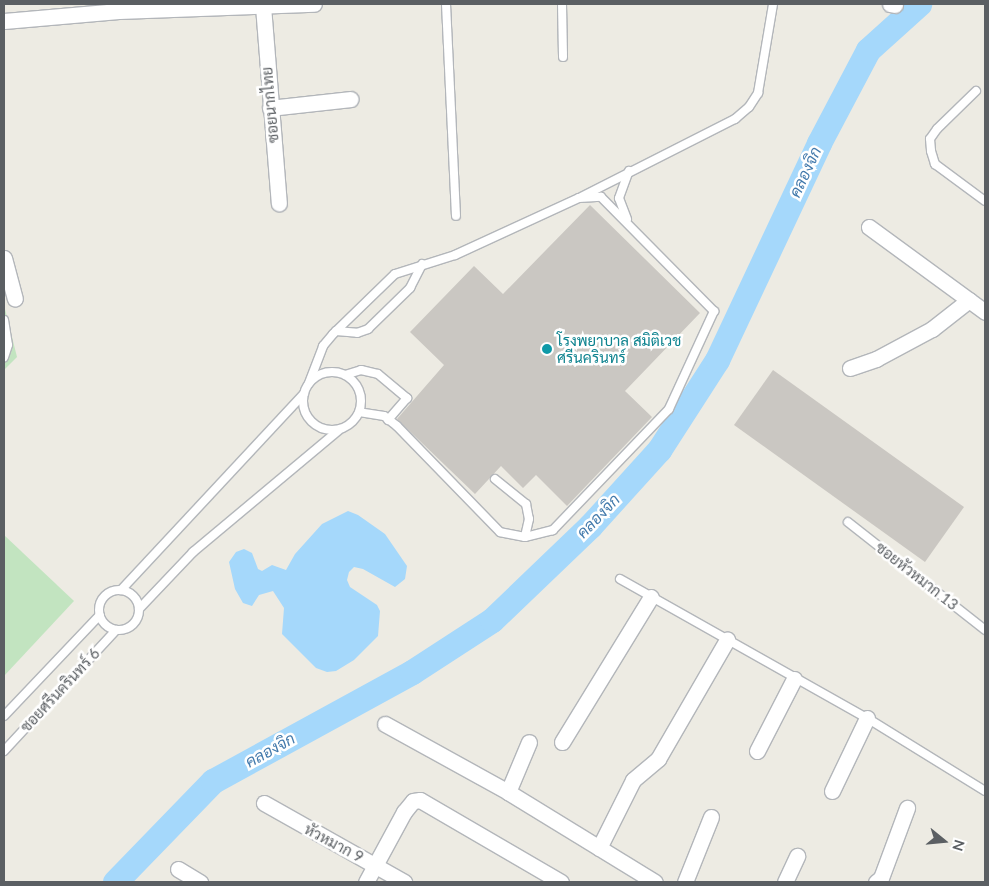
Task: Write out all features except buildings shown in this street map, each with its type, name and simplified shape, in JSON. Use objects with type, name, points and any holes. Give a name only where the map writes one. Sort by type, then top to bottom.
[{"type":"street","points":[[4,20],[119,11],[314,4]]},
{"type":"street","name":"ซอยนากไทย","points":[[262,6],[279,204]]},
{"type":"street","points":[[270,108],[351,99]]},
{"type":"street","points":[[870,227],[985,312]]},
{"type":"street","points":[[4,258],[15,299]]},
{"type":"street","points":[[850,368],[876,358],[932,329],[969,300]]},
{"type":"street","points":[[562,742],[651,597]]},
{"type":"street","points":[[599,848],[633,780],[658,759],[727,640]]},
{"type":"street","points":[[757,751],[794,679]]},
{"type":"street","points":[[832,791],[867,718]]},
{"type":"street","points":[[385,724],[508,792],[654,882]]},
{"type":"street","points":[[508,792],[529,742]]},
{"type":"street","points":[[366,882],[377,866],[404,812],[413,801],[420,800],[561,882]]},
{"type":"street","name":"หัวหมาก 9","points":[[264,803],[404,882]]},
{"type":"street","points":[[876,882],[881,878],[907,808]]},
{"type":"street","points":[[685,882],[711,817]]},
{"type":"street","points":[[785,882],[797,856]]},
{"type":"street","points":[[178,869],[200,882]]},
{"type":"lane","points":[[446,4],[456,216]]},
{"type":"lane","points":[[562,4],[563,57]]},
{"type":"lane","points":[[345,375],[358,387],[362,404],[359,412],[348,426],[339,430],[193,552],[139,608],[135,598],[121,590],[304,394],[323,346],[395,274],[422,264],[456,255],[580,198],[629,171],[735,119],[749,107],[758,93],[773,4]]},
{"type":"lane","points":[[976,91],[937,129],[930,139],[931,152],[935,164],[985,202]]},
{"type":"lane","points":[[629,171],[620,198],[629,223]]},
{"type":"lane","points":[[359,412],[373,413],[388,420],[500,532],[525,537],[553,530],[567,520],[664,414],[678,393],[714,311],[629,223],[601,197],[580,198]]},
{"type":"lane","points":[[336,331],[358,333],[368,329],[410,288],[422,264]]},
{"type":"lane","points":[[4,320],[8,345],[4,357]]},
{"type":"lane","points":[[309,383],[326,373],[345,375],[361,370],[378,374],[407,398],[388,420]]},
{"type":"lane","points":[[304,394],[306,414],[312,422],[320,428],[339,430]]},
{"type":"lane","points":[[495,479],[526,504],[529,519],[525,537]]},
{"type":"lane","name":"ซอยหัวหมาก 13","points":[[848,522],[985,630]]},
{"type":"lane","points":[[620,579],[794,679],[867,718],[985,791]]},
{"type":"lane","name":"ซอยศรีนครินทร์ 6","points":[[4,716],[100,615],[104,597],[121,590]]},
{"type":"lane","name":"ซอยศรีนครินทร์ 6","points":[[4,751],[116,630],[132,625],[139,608]]},
{"type":"lane","points":[[100,615],[106,625],[116,630]]},
{"type":"green space","points":[[4,305],[17,357],[4,370]]},
{"type":"green space","points":[[4,535],[74,601],[4,676]]},
{"type":"water","points":[[348,511],[358,515],[385,534],[407,566],[405,579],[395,587],[363,569],[354,567],[349,572],[347,580],[350,587],[377,605],[380,611],[378,636],[354,660],[336,671],[327,672],[316,668],[282,634],[284,608],[273,591],[259,595],[252,606],[243,603],[235,589],[229,562],[236,552],[244,549],[252,553],[258,569],[262,571],[272,565],[286,570],[295,554],[322,524]]},
{"type":"waterway","name":"คลองจิก","points":[[115,882],[213,781],[412,672],[492,620],[590,526],[659,450],[717,360],[819,143],[868,50],[919,4]]},
{"type":"place","name":"โรงพยาบาล สมิติเวช ศรีนครินทร์","points":[[547,349]]}]
